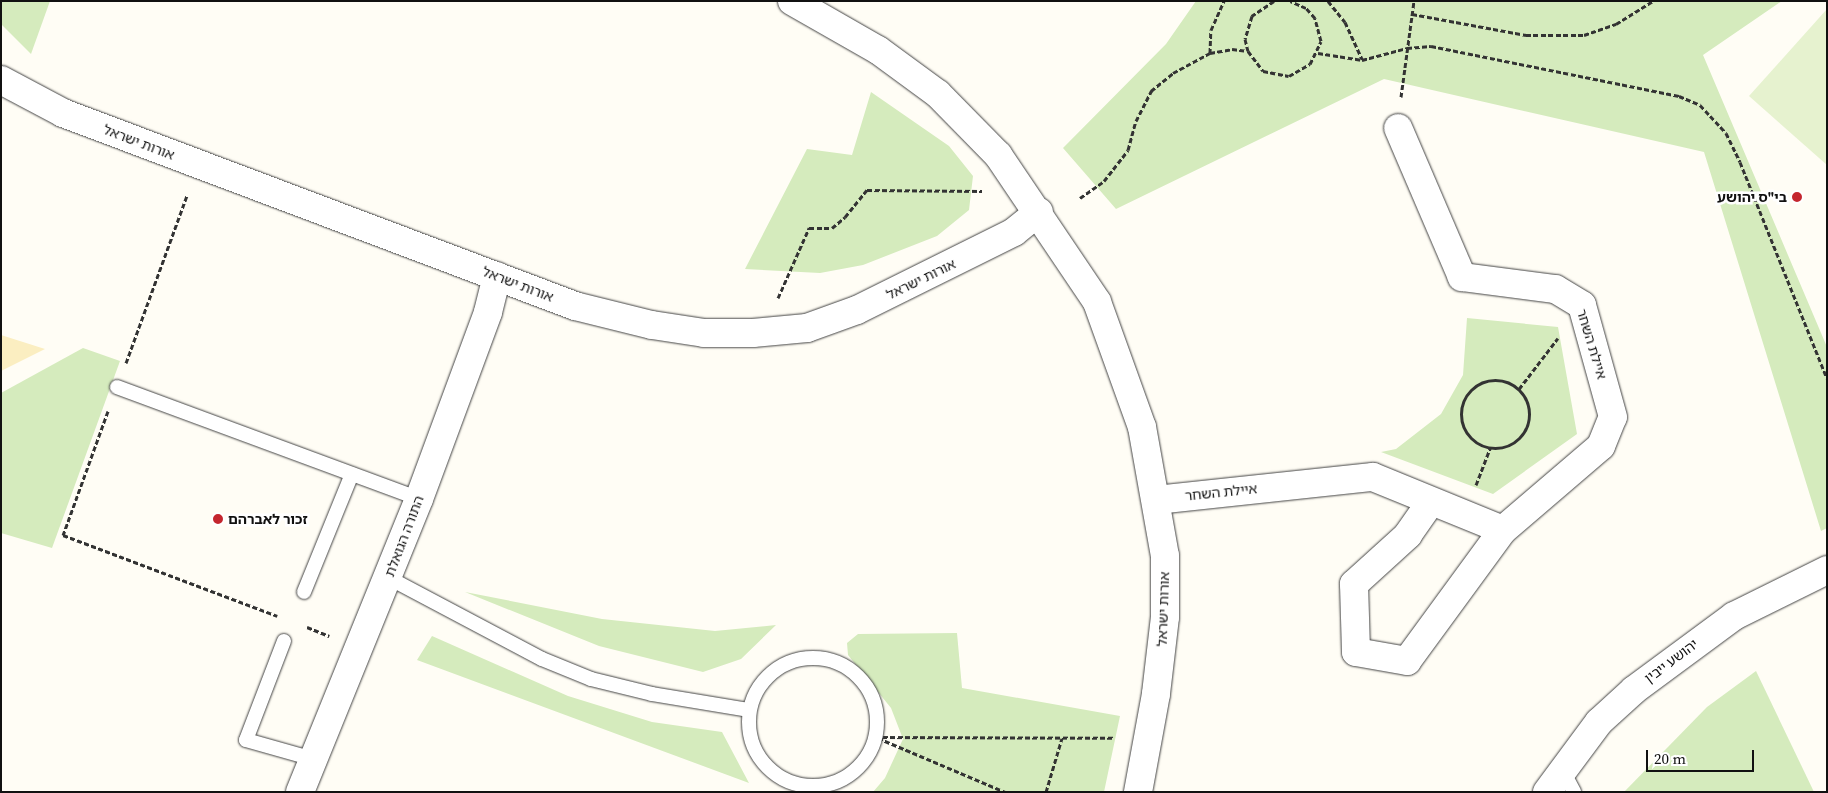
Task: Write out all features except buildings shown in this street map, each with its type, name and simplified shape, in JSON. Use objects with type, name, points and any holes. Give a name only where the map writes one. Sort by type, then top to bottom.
[{"type":"street","name":"אורות ישראל","points":[[792,1],[878,50],[938,94],[998,155],[1039,212],[1097,302],[1142,427],[1165,556],[1165,617],[1156,694],[1138,792]]},
{"type":"street","name":"אורות ישראל","points":[[1,80],[63,113],[575,306],[652,325],[704,333],[752,333],[807,328],[908,288],[1014,232],[1039,212]]},
{"type":"street","name":"איילת השחר","points":[[1398,128],[1462,277],[1555,289],[1582,305],[1613,417],[1601,446],[1503,530],[1407,661],[1356,652],[1354,584],[1408,535],[1430,503]]},
{"type":"street","name":"התורה הגואלת","points":[[300,792],[358,648],[389,578],[488,312],[497,276]]},
{"type":"street","name":"איילת השחר","points":[[1156,500],[1373,477],[1430,503],[1465,514],[1503,530]]},
{"type":"street","name":"יהושע ייבין","points":[[1547,792],[1568,780],[1599,722],[1682,652],[1734,616],[1827,570]]},
{"type":"lane","points":[[117,387],[419,498]]},
{"type":"lane","points":[[304,592],[352,474]]},
{"type":"lane","points":[[389,578],[542,659],[592,679],[652,694],[749,710]]},
{"type":"lane","points":[[284,641],[246,740],[313,759]]},
{"type":"lane","points":[[818,658],[840,664],[861,680],[869,693],[876,714],[875,736],[867,757],[845,777],[824,785],[802,785],[771,771],[757,754],[750,732],[749,710],[760,684],[776,669],[796,660],[818,658]]},
{"type":"path","points":[[1210,53],[1212,30],[1224,1]]},
{"type":"path","points":[[1274,1],[1252,16],[1246,33],[1248,51],[1264,71],[1275,76],[1300,72],[1318,53],[1320,29],[1315,18],[1306,8],[1290,1]]},
{"type":"path","points":[[1328,1],[1345,22],[1362,60]]},
{"type":"path","points":[[1398,128],[1414,1]]},
{"type":"path","points":[[1412,14],[1526,35],[1584,35],[1616,24],[1653,1]]},
{"type":"path","points":[[1318,53],[1362,60],[1407,48],[1431,46],[1680,96],[1700,105],[1726,133],[1740,162],[1827,378]]},
{"type":"path","points":[[1080,198],[1104,181],[1128,150],[1136,122],[1151,91],[1173,73],[1210,53],[1232,49],[1248,51]]},
{"type":"path","points":[[198,164],[63,535],[282,618]]},
{"type":"path","points":[[777,301],[809,228],[832,228],[845,217],[867,190],[989,190]]},
{"type":"path","points":[[1519,389],[1582,305]]},
{"type":"path","points":[[1498,380],[1519,389],[1529,408],[1526,429],[1511,445],[1490,448],[1470,437],[1464,427],[1461,416],[1467,393],[1486,381],[1498,380]]},
{"type":"path","points":[[1465,514],[1490,448]]},
{"type":"path","points":[[301,625],[358,648]]},
{"type":"path","points":[[875,736],[1118,738]]},
{"type":"path","points":[[875,736],[1005,792]]},
{"type":"path","points":[[1046,792],[1062,738]]},
{"type":"green space","points":[[1,1],[50,1],[31,54],[1,24]]},
{"type":"green space","points":[[1196,1],[1782,1],[1703,55],[1827,347],[1827,528],[1821,531],[1704,152],[1384,79],[1116,209],[1063,148],[1166,44]]},
{"type":"green space","points":[[1827,9],[1827,165],[1749,96]]},
{"type":"green space","points":[[871,92],[949,146],[973,176],[969,210],[937,236],[863,265],[820,273],[745,269],[807,149],[852,155]]},
{"type":"green space","points":[[1467,318],[1558,327],[1577,434],[1493,494],[1381,452],[1396,449],[1441,414],[1463,375]]},
{"type":"green space","points":[[83,348],[120,361],[52,548],[1,533],[1,393]]},
{"type":"green space","points":[[465,592],[602,619],[715,631],[776,625],[741,659],[703,672],[599,646]]},
{"type":"green space","points":[[957,633],[962,688],[1120,716],[1104,792],[873,792],[885,778],[903,739],[891,708],[848,655],[847,643],[858,634]]},
{"type":"green space","points":[[432,636],[568,696],[652,722],[722,732],[749,783],[417,660]]},
{"type":"green space","points":[[1756,671],[1814,792],[1624,792],[1707,707]]},
{"type":"sand","points":[[1,335],[45,349],[1,371]]},
{"type":"place","name":"בי\"ס יהושע","points":[[1797,197]]},
{"type":"place","name":"זכור לאברהם","points":[[218,519]]}]
